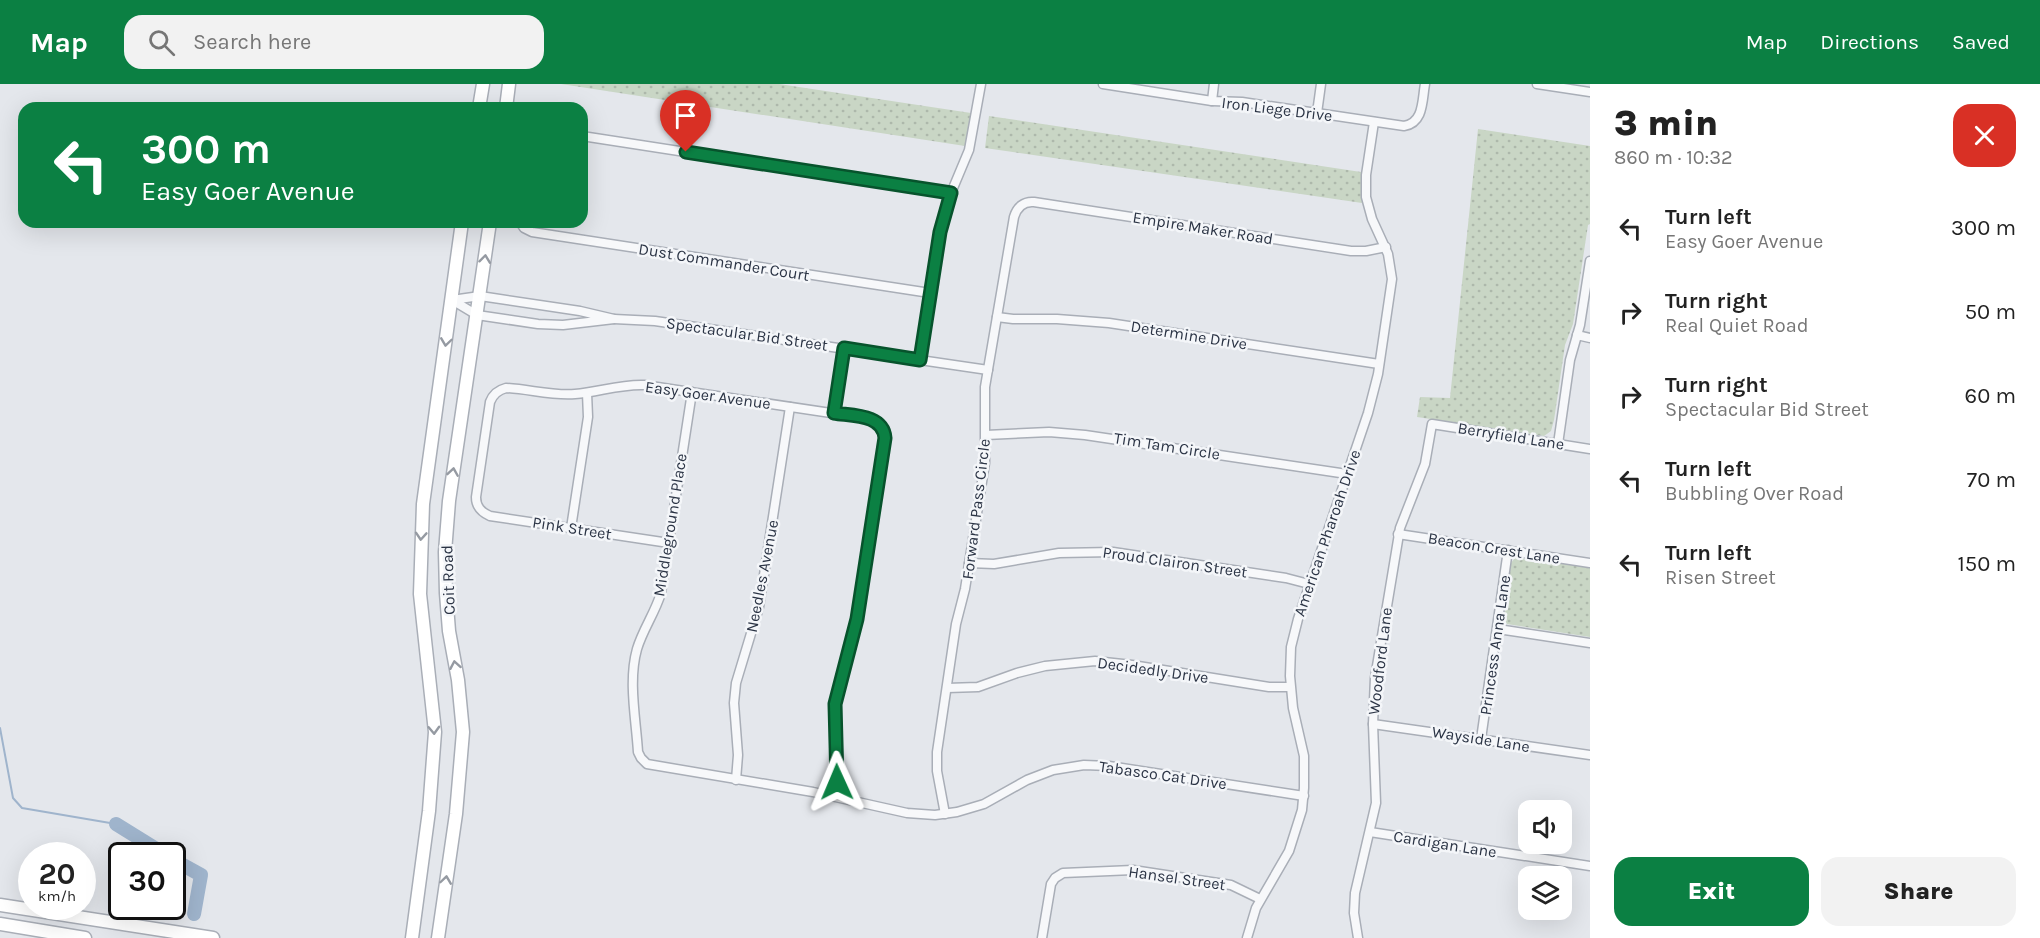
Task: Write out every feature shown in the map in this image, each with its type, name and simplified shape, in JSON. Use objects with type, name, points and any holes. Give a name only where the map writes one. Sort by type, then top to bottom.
[{"type":"main road","points":[[480,102],[483,84]]},
{"type":"main road","points":[[507,102],[509,84]]},
{"type":"main road","name":"Coit Road","points":[[412,938],[429,811],[435,732],[420,594],[420,538],[461,228]]},
{"type":"main road","name":"Coit Road","points":[[438,938],[456,814],[463,732],[446,593],[446,542],[449,501],[489,228]]},
{"type":"main road","points":[[0,905],[18,908]]},
{"type":"main road","points":[[92,920],[213,938]]},
{"type":"main road","points":[[0,924],[61,936],[85,938]]},
{"type":"street","points":[[920,360],[942,219],[972,140],[981,84]]},
{"type":"street","name":"Iron Liege Drive","points":[[1103,84],[1404,126],[1414,122],[1420,112],[1425,84]]},
{"type":"street","points":[[1212,101],[1214,84]]},
{"type":"street","points":[[1317,113],[1321,84]]},
{"type":"street","points":[[1537,84],[1590,92]]},
{"type":"street","name":"American Pharoah Drive","points":[[1247,938],[1260,898],[1281,867],[1300,820],[1304,796],[1304,756],[1290,687],[1292,640],[1368,413],[1379,364],[1392,279],[1386,247],[1372,219],[1366,197],[1366,175],[1374,122]]},
{"type":"street","points":[[588,137],[951,193]]},
{"type":"street","name":"Empire Maker Road","points":[[1020,206],[1027,202],[1034,202],[1351,250],[1366,251],[1386,247]]},
{"type":"street","name":"Forward Pass Circle","points":[[945,814],[937,756],[956,624],[969,563],[985,463],[984,401],[988,370],[1002,278],[1014,217],[1020,206]]},
{"type":"street","name":"Dust Commander Court","points":[[527,228],[532,232],[930,293]]},
{"type":"street","points":[[1557,444],[1571,355],[1577,335],[1590,261]]},
{"type":"street","name":"Spectacular Bid Street","points":[[452,300],[480,296],[580,311],[614,319]]},
{"type":"street","name":"Spectacular Bid Street","points":[[452,300],[477,315],[550,325],[614,319],[656,321],[988,370]]},
{"type":"street","name":"Determine Drive","points":[[997,317],[1109,323],[1379,364]]},
{"type":"street","points":[[1577,335],[1590,338]]},
{"type":"street","points":[[834,413],[844,348]]},
{"type":"street","name":"Easy Goer Avenue","points":[[479,508],[476,497],[490,402],[497,391],[509,388],[556,394],[587,393],[633,384],[834,413],[873,420],[882,426],[885,438],[857,619],[835,704],[838,773],[835,796]]},
{"type":"street","name":"Middleground Place","points":[[642,761],[638,752],[634,664],[641,638],[659,598],[692,392]]},
{"type":"street","points":[[571,528],[588,417],[587,393]]},
{"type":"street","name":"Needles Avenue","points":[[736,780],[738,754],[734,703],[736,683],[759,607],[790,407]]},
{"type":"street","name":"Berryfield Lane","points":[[1432,424],[1590,449]]},
{"type":"street","name":"Woodford Lane","points":[[1358,938],[1355,898],[1371,832],[1377,794],[1373,724],[1375,678],[1398,534],[1403,516],[1425,464],[1432,424]]},
{"type":"street","name":"Tim Tam Circle","points":[[986,435],[1076,434],[1347,474]]},
{"type":"street","name":"Pink Street","points":[[479,508],[489,516],[669,543]]},
{"type":"street","name":"Beacon Crest Lane","points":[[1398,534],[1590,563]]},
{"type":"street","name":"Princess Anna Lane","points":[[1481,739],[1508,550]]},
{"type":"street","name":"Proud Clairon Street","points":[[969,563],[994,564],[1059,553],[1113,552],[1286,578],[1309,584]]},
{"type":"street","points":[[1497,629],[1590,643]]},
{"type":"street","name":"Decidedly Drive","points":[[946,688],[978,687],[1045,666],[1095,661],[1269,687],[1290,687]]},
{"type":"street","name":"Wayside Lane","points":[[1373,724],[1590,755]]},
{"type":"street","name":"Tabasco Cat Drive","points":[[642,761],[652,766],[835,796],[907,813],[945,814],[984,804],[1041,774],[1084,765],[1109,766],[1304,796]]},
{"type":"street","name":"Cardigan Lane","points":[[1371,832],[1590,866]]},
{"type":"street","name":"Hansel Street","points":[[1042,938],[1050,886],[1057,876],[1065,873],[1133,870],[1231,885],[1260,898]]},
{"type":"street","points":[[61,936],[64,920]]},
{"type":"green space","points":[[561,84],[779,84],[971,113],[965,146]]},
{"type":"green space","points":[[989,116],[1361,172],[1362,203],[985,148]]},
{"type":"green space","points":[[1478,129],[1590,146],[1590,224],[1588,225],[1573,324],[1565,345],[1554,420],[1551,431],[1544,436],[1417,417],[1420,397],[1450,398]]},
{"type":"green space","points":[[1520,556],[1590,567],[1590,637],[1507,624],[1504,620],[1511,563]]},
{"type":"waterway","points":[[0,728],[13,798],[22,808],[116,824]]},
{"type":"waterway","points":[[116,824],[145,842]]},
{"type":"waterway","points":[[186,867],[201,875],[194,914]]},
{"type":"route","points":[[686,152],[951,193],[940,232],[920,360],[844,348],[834,413],[876,421],[883,428],[885,438],[853,641],[838,686],[835,704],[837,782]]}]
